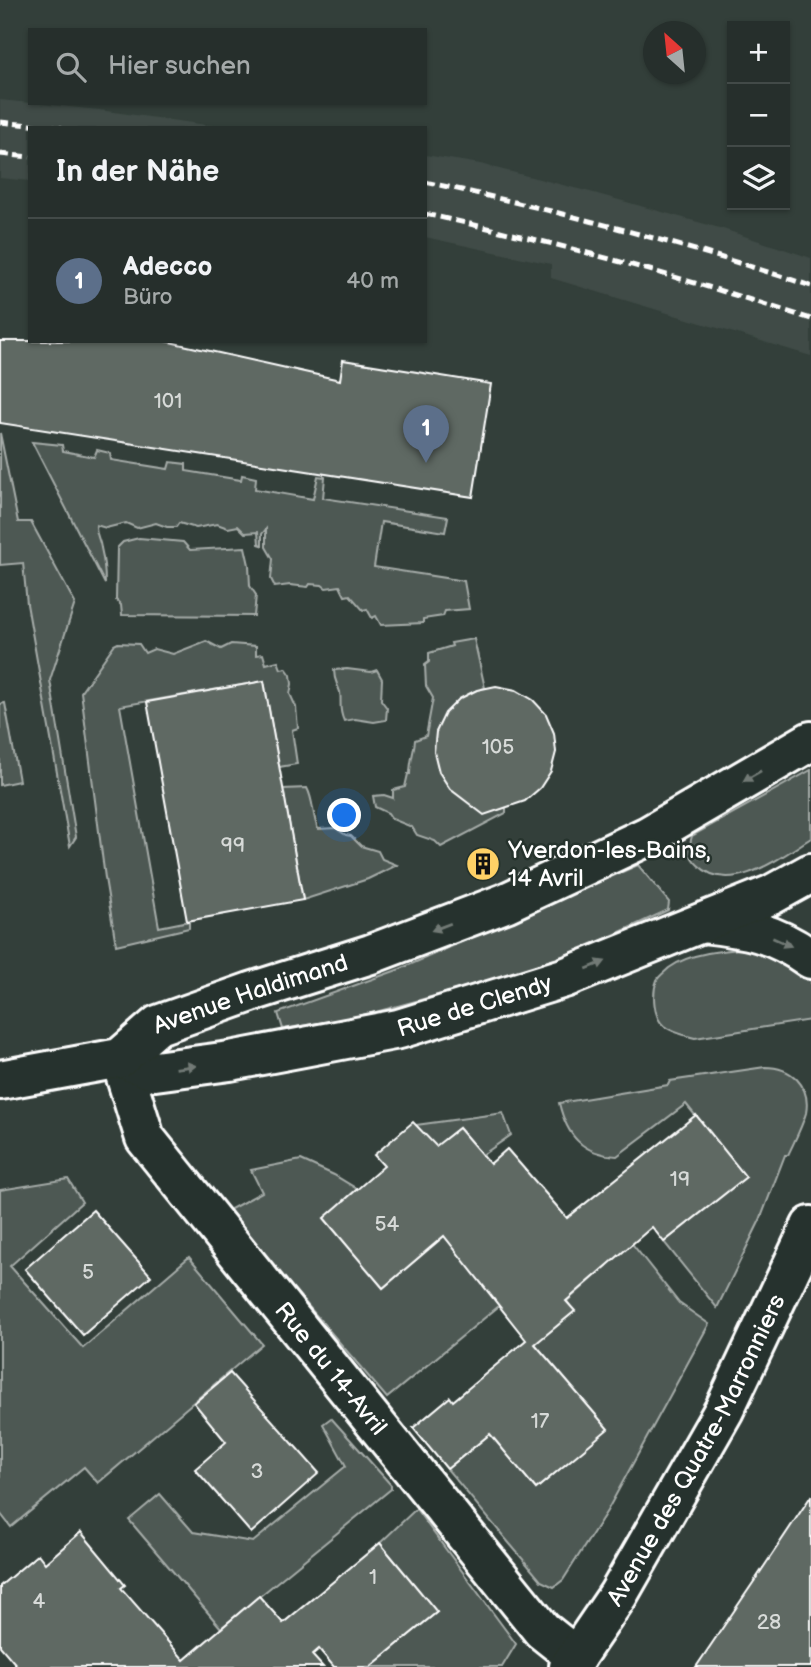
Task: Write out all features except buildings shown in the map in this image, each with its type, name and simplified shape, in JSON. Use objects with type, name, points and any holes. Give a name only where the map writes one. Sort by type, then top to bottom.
[{"type":"main road","name":"Avenue Haldimand","points":[[120,1058],[158,1025],[371,954],[505,903],[648,836],[811,741]]},
{"type":"main road","name":"Rue de Clendy","points":[[120,1058],[155,1071],[230,1061],[399,1029],[564,978],[771,895],[811,873]]},
{"type":"main road","points":[[702,923],[751,929],[792,945],[811,959]]},
{"type":"main road","points":[[0,1080],[120,1058]]},
{"type":"main road","name":"Rue du 14-Avril","points":[[120,1058],[145,1138],[542,1630],[573,1662]]},
{"type":"main road","name":"Avenue des Quatre-Marronniers","points":[[573,1662],[618,1595],[724,1410],[811,1226]]},
{"type":"shaded area","points":[[0,100],[214,126],[28,126],[28,181],[0,178]]},
{"type":"shaded area","points":[[427,155],[480,164],[594,193],[723,229],[811,258],[811,356],[551,278],[551,264],[427,237]]},
{"type":"shaded area","points":[[0,433],[18,522],[31,522],[75,603],[50,680],[76,837],[70,846],[27,604],[23,563],[0,565]]},
{"type":"shaded area","points":[[32,442],[62,445],[63,451],[94,457],[97,450],[110,453],[111,460],[168,469],[170,462],[186,464],[186,471],[241,480],[242,475],[256,478],[255,489],[313,499],[318,476],[325,477],[323,498],[448,517],[445,532],[381,522],[374,567],[464,581],[469,609],[445,611],[443,616],[423,619],[423,623],[381,625],[376,616],[372,618],[367,609],[363,610],[350,595],[345,596],[340,586],[326,588],[310,584],[308,587],[275,587],[271,579],[273,559],[266,547],[266,529],[262,534],[262,545],[259,544],[258,532],[245,533],[238,526],[228,528],[217,524],[196,528],[179,523],[176,527],[156,523],[137,528],[126,523],[106,528],[96,525],[104,562],[105,584]]},
{"type":"shaded area","points":[[139,538],[183,542],[190,550],[245,547],[250,586],[256,595],[254,616],[122,615],[121,605],[116,600],[117,548],[123,542]]},
{"type":"shaded area","points":[[474,639],[485,688],[461,698],[445,716],[436,732],[506,807],[506,813],[441,847],[435,841],[417,835],[412,827],[392,819],[388,813],[375,807],[373,796],[393,798],[393,790],[405,787],[410,774],[415,740],[426,736],[433,698],[426,686],[425,665],[429,662],[429,653],[452,646],[451,643]]},
{"type":"shaded area","points":[[206,641],[221,649],[231,644],[256,646],[256,655],[263,654],[266,664],[278,661],[281,669],[286,668],[291,675],[290,694],[296,707],[298,728],[292,730],[297,764],[279,767],[264,681],[120,706],[159,927],[189,921],[189,928],[116,945],[81,692],[118,643],[139,644],[145,653],[154,649],[173,654]]},
{"type":"shaded area","points":[[334,670],[371,672],[377,670],[382,679],[381,700],[387,708],[386,720],[344,721]]},
{"type":"shaded area","points":[[5,703],[19,781],[0,785],[0,704]]},
{"type":"shaded area","points":[[811,770],[811,838],[770,863],[740,876],[711,874],[695,862],[690,852],[692,836]]},
{"type":"shaded area","points":[[307,788],[318,829],[335,828],[351,836],[361,846],[378,851],[382,859],[397,865],[368,879],[303,900],[283,789]]},
{"type":"shaded area","points":[[638,865],[669,902],[668,910],[570,955],[504,977],[361,1016],[283,1029],[278,1013],[400,969]]},
{"type":"shaded area","points":[[754,948],[811,977],[811,1020],[695,1038],[679,1034],[660,1022],[654,991],[657,980],[669,968],[698,955]]},
{"type":"shaded area","points":[[765,1067],[783,1070],[797,1080],[805,1094],[806,1113],[788,1155],[785,1155],[760,1220],[717,1308],[664,1242],[745,1177],[686,1104],[617,1156],[594,1152],[578,1141],[562,1115],[559,1103],[668,1085],[670,1081]]},
{"type":"shaded area","points":[[503,1113],[511,1135],[478,1158],[471,1142],[459,1128],[445,1139],[446,1160],[416,1125]]},
{"type":"shaded area","points":[[301,1160],[357,1189],[324,1218],[383,1288],[450,1231],[499,1306],[387,1398],[227,1211],[262,1192],[251,1170]]},
{"type":"shaded area","points":[[68,1179],[82,1202],[10,1266],[83,1348],[189,1257],[262,1344],[98,1483],[84,1467],[11,1527],[0,1513],[0,1190]]},
{"type":"shaded area","points":[[622,1231],[679,1303],[709,1324],[607,1511],[563,1580],[554,1587],[541,1581],[447,1469],[490,1434],[536,1489],[607,1429],[535,1344],[574,1312],[567,1301],[607,1266]]},
{"type":"shaded area","points":[[331,1418],[391,1485],[391,1489],[221,1628],[129,1520],[160,1494],[193,1532],[253,1542],[346,1466],[323,1424]]},
{"type":"shaded area","points":[[416,1509],[516,1644],[502,1667],[370,1667],[437,1612],[380,1543]]},
{"type":"railway","points":[[0,122],[41,126]]},
{"type":"railway","points":[[0,154],[28,157]]},
{"type":"railway","points":[[427,182],[620,229],[811,286]]},
{"type":"railway","points":[[427,214],[620,262],[811,319]]},
{"type":"place","name":"Adecco","points":[[426,463]]},
{"type":"place","name":"Yverdon-les-Bains, 14 Avril","points":[[483,864]]}]
